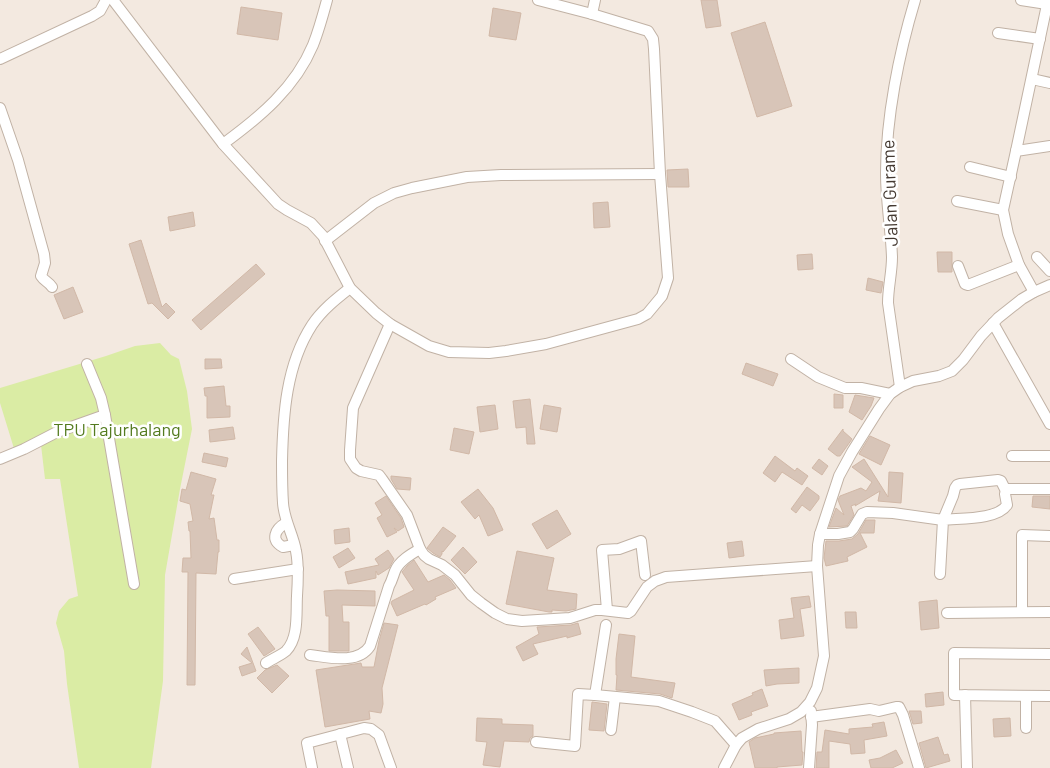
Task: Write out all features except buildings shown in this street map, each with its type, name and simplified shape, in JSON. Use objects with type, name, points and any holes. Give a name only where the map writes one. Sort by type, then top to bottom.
[{"type":"street","points":[[0,59],[92,16],[100,11],[106,0]]},
{"type":"street","points":[[113,0],[223,144],[278,204],[311,223],[325,240],[350,288],[376,313],[390,324],[429,346],[449,352],[489,353],[546,344],[638,319],[647,314],[662,296],[668,278],[653,39],[648,31],[538,0]]},
{"type":"street","points":[[223,144],[270,106],[298,75],[313,44],[327,0]]},
{"type":"street","points":[[592,14],[595,0]]},
{"type":"street","name":"Jalan Gurame","points":[[900,387],[888,303],[892,260],[886,198],[886,152],[896,81],[914,0]]},
{"type":"street","points":[[1021,0],[1048,2],[1011,177],[1002,210],[1018,265],[1034,292]]},
{"type":"street","points":[[998,33],[1040,39]]},
{"type":"street","points":[[1032,79],[1050,83]]},
{"type":"street","points":[[0,108],[18,160],[44,254],[45,263],[41,276],[52,287]]},
{"type":"street","points":[[1016,151],[1050,146]]},
{"type":"street","points":[[970,168],[1011,177]]},
{"type":"street","points":[[325,240],[374,203],[394,193],[412,188],[468,177],[501,175],[660,174]]},
{"type":"street","points":[[957,201],[1002,210]]},
{"type":"street","points":[[1037,257],[1050,271]]},
{"type":"street","points":[[958,266],[965,284],[968,284],[1018,265]]},
{"type":"street","points":[[724,768],[736,745],[742,738],[750,732],[789,719],[801,712],[810,702],[817,688],[824,656],[817,566],[820,534],[839,476],[852,452],[890,394],[913,381],[952,371],[993,323],[1034,292],[1050,285]]},
{"type":"street","points":[[266,663],[286,651],[293,636],[297,615],[298,569],[294,545],[286,523],[283,505],[284,408],[292,372],[311,326],[328,306],[350,288]]},
{"type":"street","points":[[993,323],[1050,424]]},
{"type":"street","points":[[390,324],[353,408],[350,459],[356,468],[361,471],[379,475],[407,515],[424,555],[455,575],[471,595],[495,613],[522,621],[570,618],[595,610],[628,613],[646,587],[655,581],[670,576],[817,566]]},
{"type":"street","points":[[791,359],[818,378],[845,388],[861,388],[890,394]]},
{"type":"street","points":[[87,364],[101,398],[105,416],[134,584]]},
{"type":"street","points":[[0,459],[56,432],[105,416]]},
{"type":"street","points":[[1012,456],[1050,456]]},
{"type":"street","points":[[820,534],[850,532],[862,514],[867,512],[893,513],[943,520],[982,517],[994,514],[1006,508],[1007,505],[1006,491],[1001,481],[993,479],[957,485],[954,488],[953,496],[943,520],[940,574]]},
{"type":"street","points":[[1006,491],[1016,488],[1050,489]]},
{"type":"street","points":[[286,523],[278,530],[275,538],[283,546],[294,545]]},
{"type":"street","points":[[1022,612],[1022,536],[1050,536]]},
{"type":"street","points":[[608,610],[602,550],[618,550],[641,541],[645,575]]},
{"type":"street","points":[[310,655],[347,658],[366,651],[370,646],[395,570],[401,562],[420,549]]},
{"type":"street","points":[[234,579],[298,569]]},
{"type":"street","points":[[947,613],[1050,612]]},
{"type":"street","points":[[595,695],[606,625]]},
{"type":"street","points":[[1050,654],[954,653],[954,695],[1050,696]]},
{"type":"street","points":[[536,742],[575,746],[578,694],[659,701],[715,721],[736,745]]},
{"type":"street","points":[[965,695],[967,768]]},
{"type":"street","points":[[1026,696],[1026,728]]},
{"type":"street","points":[[611,730],[615,697]]},
{"type":"street","points":[[810,702],[812,745],[810,768]]},
{"type":"street","points":[[811,717],[870,709],[879,711],[899,707],[919,768]]},
{"type":"street","points":[[312,768],[306,743],[364,728],[371,729],[379,735],[391,768]]},
{"type":"street","points":[[340,734],[348,768]]},
{"type":"green space","name":"TPU Tajurhalang","points":[[160,343],[171,355],[179,359],[187,391],[192,429],[165,575],[163,681],[151,768],[79,768],[64,651],[56,623],[59,611],[69,599],[78,596],[60,479],[45,479],[41,445],[16,455],[0,403],[0,388],[135,346]]}]
